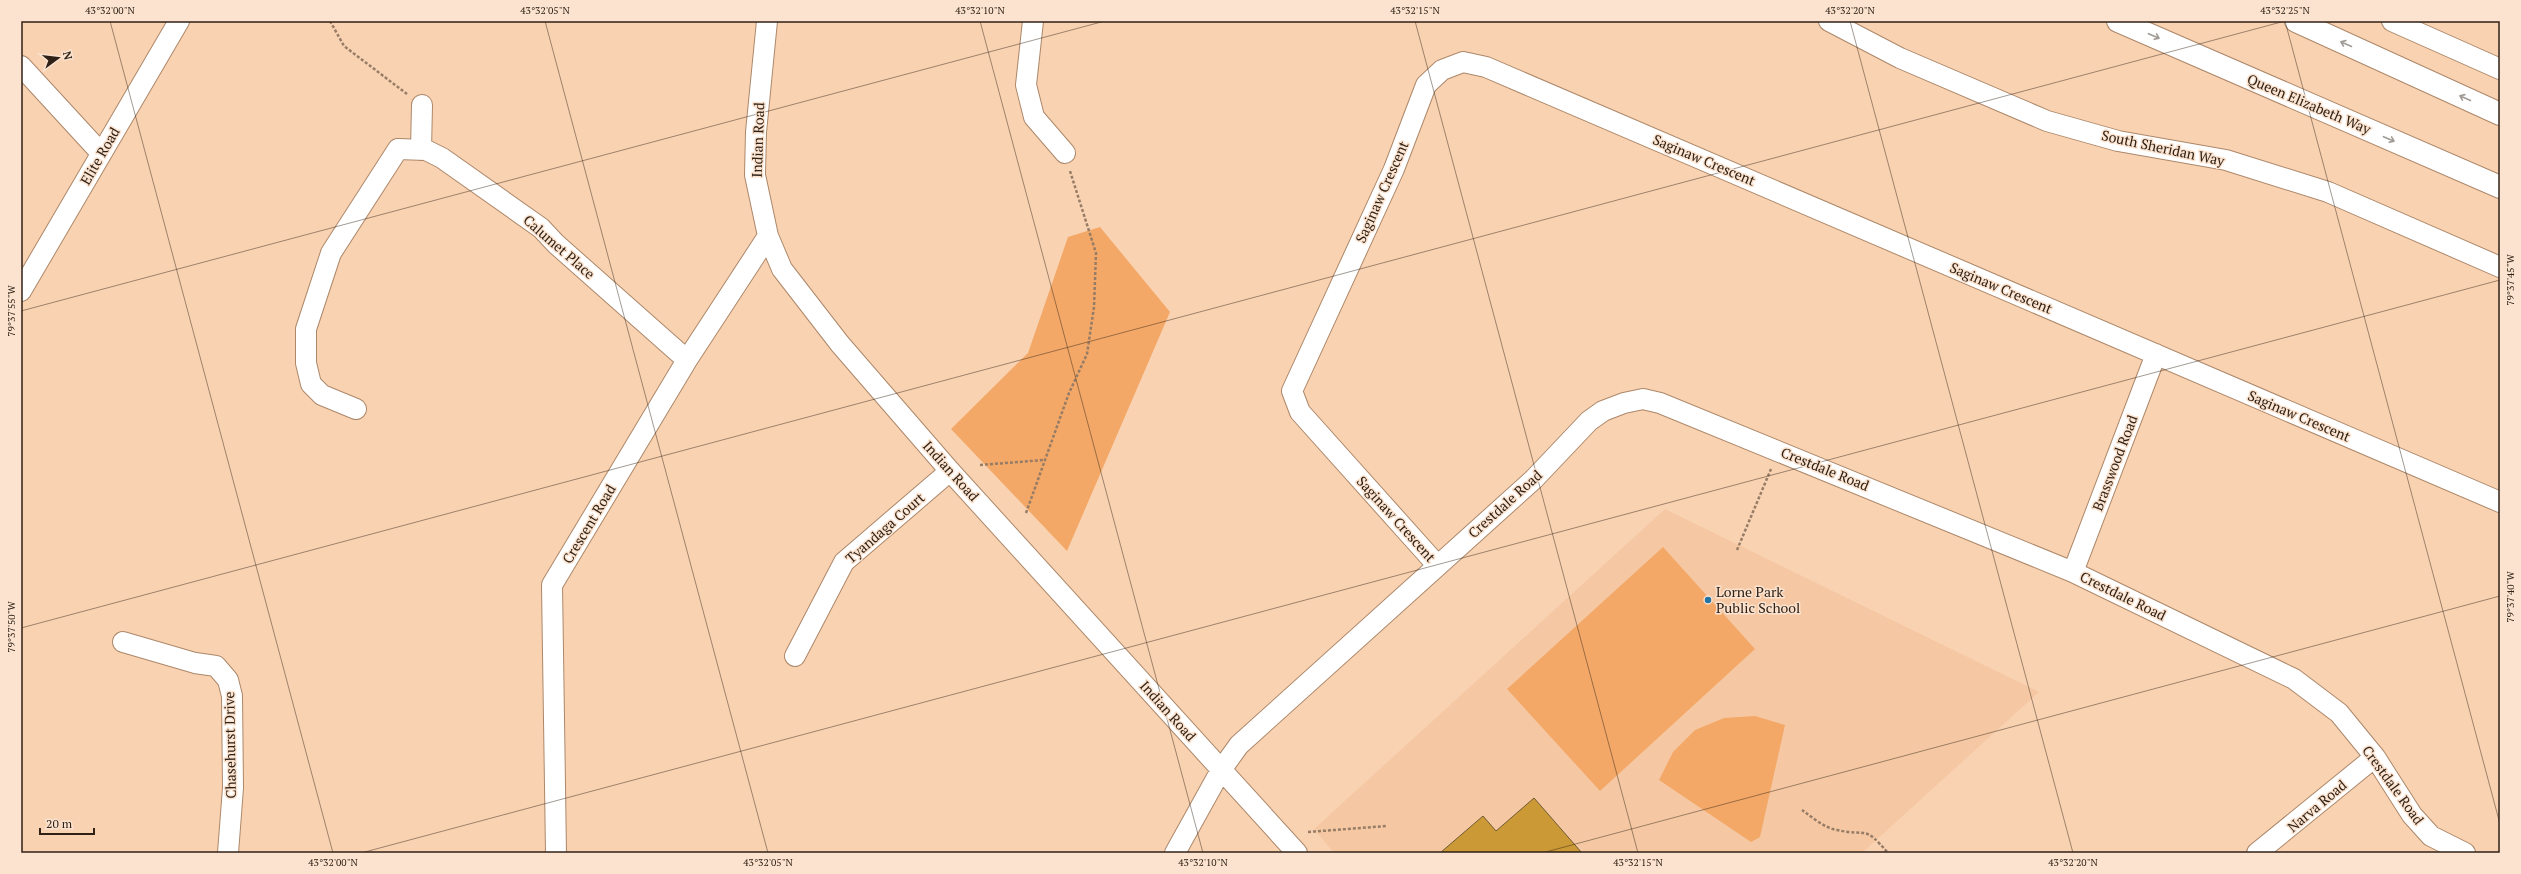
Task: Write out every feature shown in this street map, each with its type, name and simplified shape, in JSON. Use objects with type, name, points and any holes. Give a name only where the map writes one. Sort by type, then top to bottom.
[{"type":"highway","name":"Queen Elizabeth Way","points":[[2118,21],[2500,187]]},
{"type":"highway","points":[[2296,21],[2500,114]]},
{"type":"street","name":"Elite Road","points":[[21,291],[179,21]]},
{"type":"street","name":"Indian Road","points":[[767,21],[756,132],[756,175],[768,236],[782,269],[840,344],[950,471],[1297,853]]},
{"type":"street","points":[[1033,21],[1026,85],[1034,118],[1064,153]]},
{"type":"street","name":"South Sheridan Way","points":[[1829,21],[1900,58],[2047,121],[2118,141],[2226,160],[2328,192],[2500,267]]},
{"type":"street","points":[[2392,21],[2500,69]]},
{"type":"street","name":"Saginaw Crescent","points":[[1437,565],[1300,412],[1292,391],[1394,169],[1426,85],[1442,70],[1463,62],[1486,67],[2500,502]]},
{"type":"street","points":[[21,66],[101,153]]},
{"type":"street","points":[[421,150],[422,105]]},
{"type":"street","name":"Calumet Place","points":[[356,409],[322,395],[311,384],[306,363],[306,329],[331,253],[398,149],[421,150],[442,158],[542,228],[556,244],[687,360]]},
{"type":"street","name":"Crescent Road","points":[[556,853],[552,585],[687,360],[768,236]]},
{"type":"street","name":"Brasswood Road","points":[[2073,572],[2156,354]]},
{"type":"street","name":"Crestdale Road","points":[[1175,853],[1221,770],[1239,745],[1534,479],[1589,421],[1603,411],[1643,399],[1660,403],[1780,450],[2073,572],[2294,679],[2339,713],[2375,757],[2412,815],[2431,836],[2465,853]]},
{"type":"street","name":"Tyandaga Court","points":[[795,656],[844,562],[950,471]]},
{"type":"street","name":"Chasehurst Drive","points":[[123,642],[196,663],[216,666],[228,680],[232,696],[232,781],[228,853]]},
{"type":"street","name":"Narva Road","points":[[2257,853],[2375,757]]},
{"type":"path","points":[[330,21],[344,46],[422,105]]},
{"type":"path","points":[[1026,513],[1069,393],[1088,354],[1094,307],[1096,253],[1064,153]]},
{"type":"path","points":[[1737,550],[1780,450]]},
{"type":"path","points":[[980,465],[1044,460]]},
{"type":"path","points":[[1802,810],[1822,824],[1837,830],[1861,831],[1869,834],[1888,853]]},
{"type":"path","points":[[1308,832],[1387,826]]},
{"type":"shaded area","points":[[1100,227],[1170,312],[1067,551],[951,429],[1028,353],[1068,237]]},
{"type":"shaded area","name":"Lorne Park Public School","points":[[1665,509],[2039,692],[1862,853],[1334,853],[1314,829]]},
{"type":"shaded area","points":[[1663,547],[1755,649],[1600,791],[1507,689]]},
{"type":"shaded area","points":[[1755,716],[1785,725],[1760,837],[1751,842],[1659,780],[1673,752],[1695,730],[1724,718]]},
{"type":"building","points":[[1534,798],[1582,853],[1440,853],[1483,816],[1496,831]]},
{"type":"place","name":"Lorne Park Public School","points":[[1708,600]]}]
